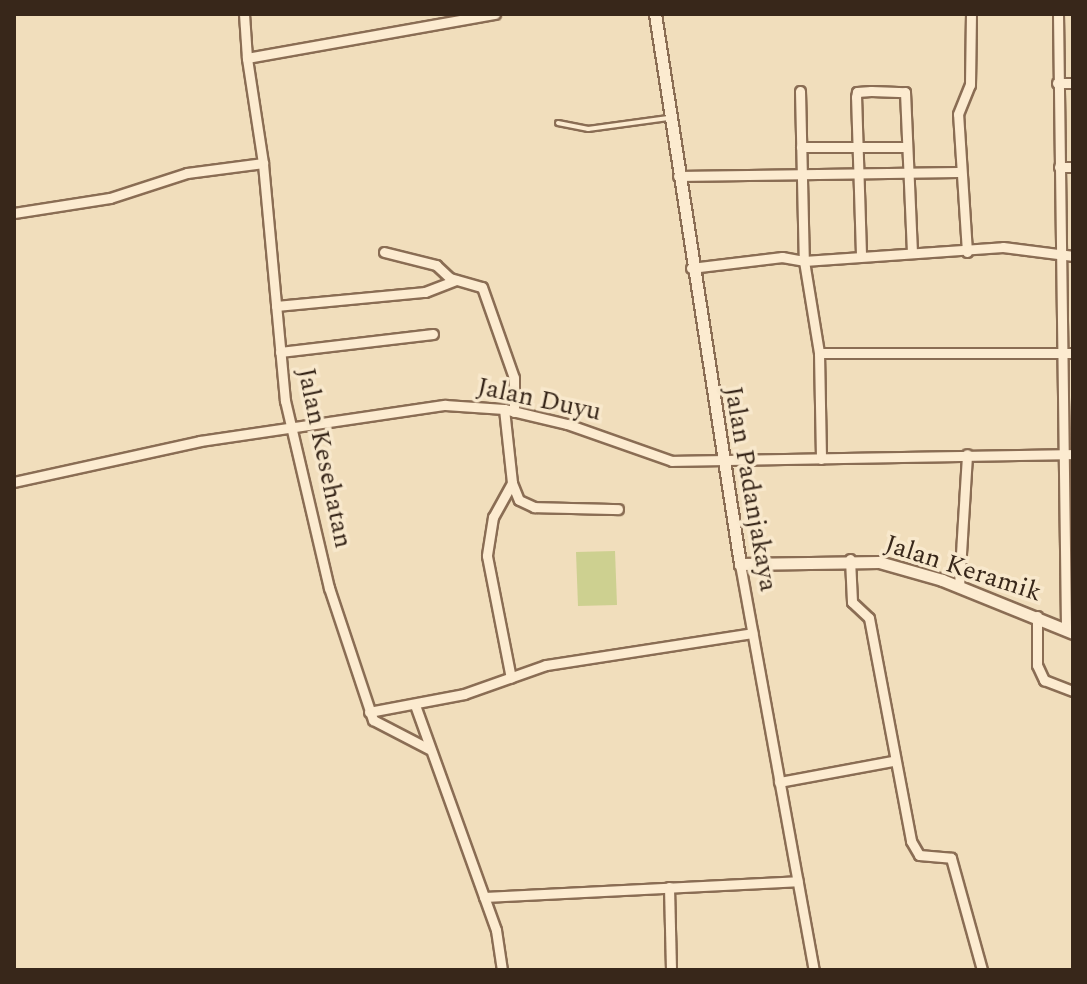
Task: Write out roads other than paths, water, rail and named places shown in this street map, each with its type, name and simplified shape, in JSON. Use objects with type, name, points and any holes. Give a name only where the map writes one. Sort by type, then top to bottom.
[{"type":"street","name":"Jalan Kesehatan","points":[[244,14],[290,425],[329,588],[369,712]]},
{"type":"street","points":[[247,58],[495,14]]},
{"type":"street","name":"Jalan Padanjakaya","points":[[655,14],[722,463],[814,970]]},
{"type":"street","points":[[967,252],[958,172],[958,114],[970,85],[971,14]]},
{"type":"street","points":[[1058,14],[1059,256],[1069,353],[1070,631]]},
{"type":"street","points":[[1057,83],[1073,83]]},
{"type":"street","points":[[800,91],[804,261],[819,353],[821,459]]},
{"type":"street","points":[[861,254],[855,146],[857,92],[903,91],[912,252]]},
{"type":"street","points":[[801,147],[907,147]]},
{"type":"street","points":[[14,213],[110,198],[187,173],[263,163]]},
{"type":"street","points":[[1059,167],[1073,167]]},
{"type":"street","points":[[678,176],[803,178],[958,172]]},
{"type":"street","points":[[691,268],[782,257],[804,261],[861,254],[1034,248],[1059,256],[1073,256]]},
{"type":"street","points":[[384,252],[436,265],[456,280],[478,285],[487,295],[514,378],[509,410],[512,483],[519,500],[534,507],[618,509]]},
{"type":"street","points":[[276,306],[425,292],[456,280]]},
{"type":"street","points":[[280,352],[433,334]]},
{"type":"street","points":[[819,353],[1069,353]]},
{"type":"street","name":"Jalan Duyu","points":[[14,482],[290,425],[445,405],[509,410],[594,432],[656,458],[722,463],[967,454],[1069,454]]},
{"type":"street","points":[[959,586],[967,454]]},
{"type":"street","points":[[511,678],[487,556],[493,517],[512,483]]},
{"type":"street","points":[[850,559],[852,602],[869,618],[892,761],[915,849],[921,855],[951,858],[982,970]]},
{"type":"street","name":"Jalan Keramik","points":[[740,564],[850,559],[889,565],[959,586],[1070,631]]},
{"type":"street","points":[[1037,616],[1037,665],[1044,680],[1073,691]]},
{"type":"street","points":[[429,749],[377,724],[369,712],[415,705],[546,665],[753,633]]},
{"type":"street","points":[[415,705],[484,897],[502,970]]},
{"type":"street","points":[[779,782],[892,761]]},
{"type":"street","points":[[484,897],[798,881]]},
{"type":"street","points":[[669,887],[671,970]]},
{"type":"lane","points":[[558,123],[588,129],[670,117]]}]
